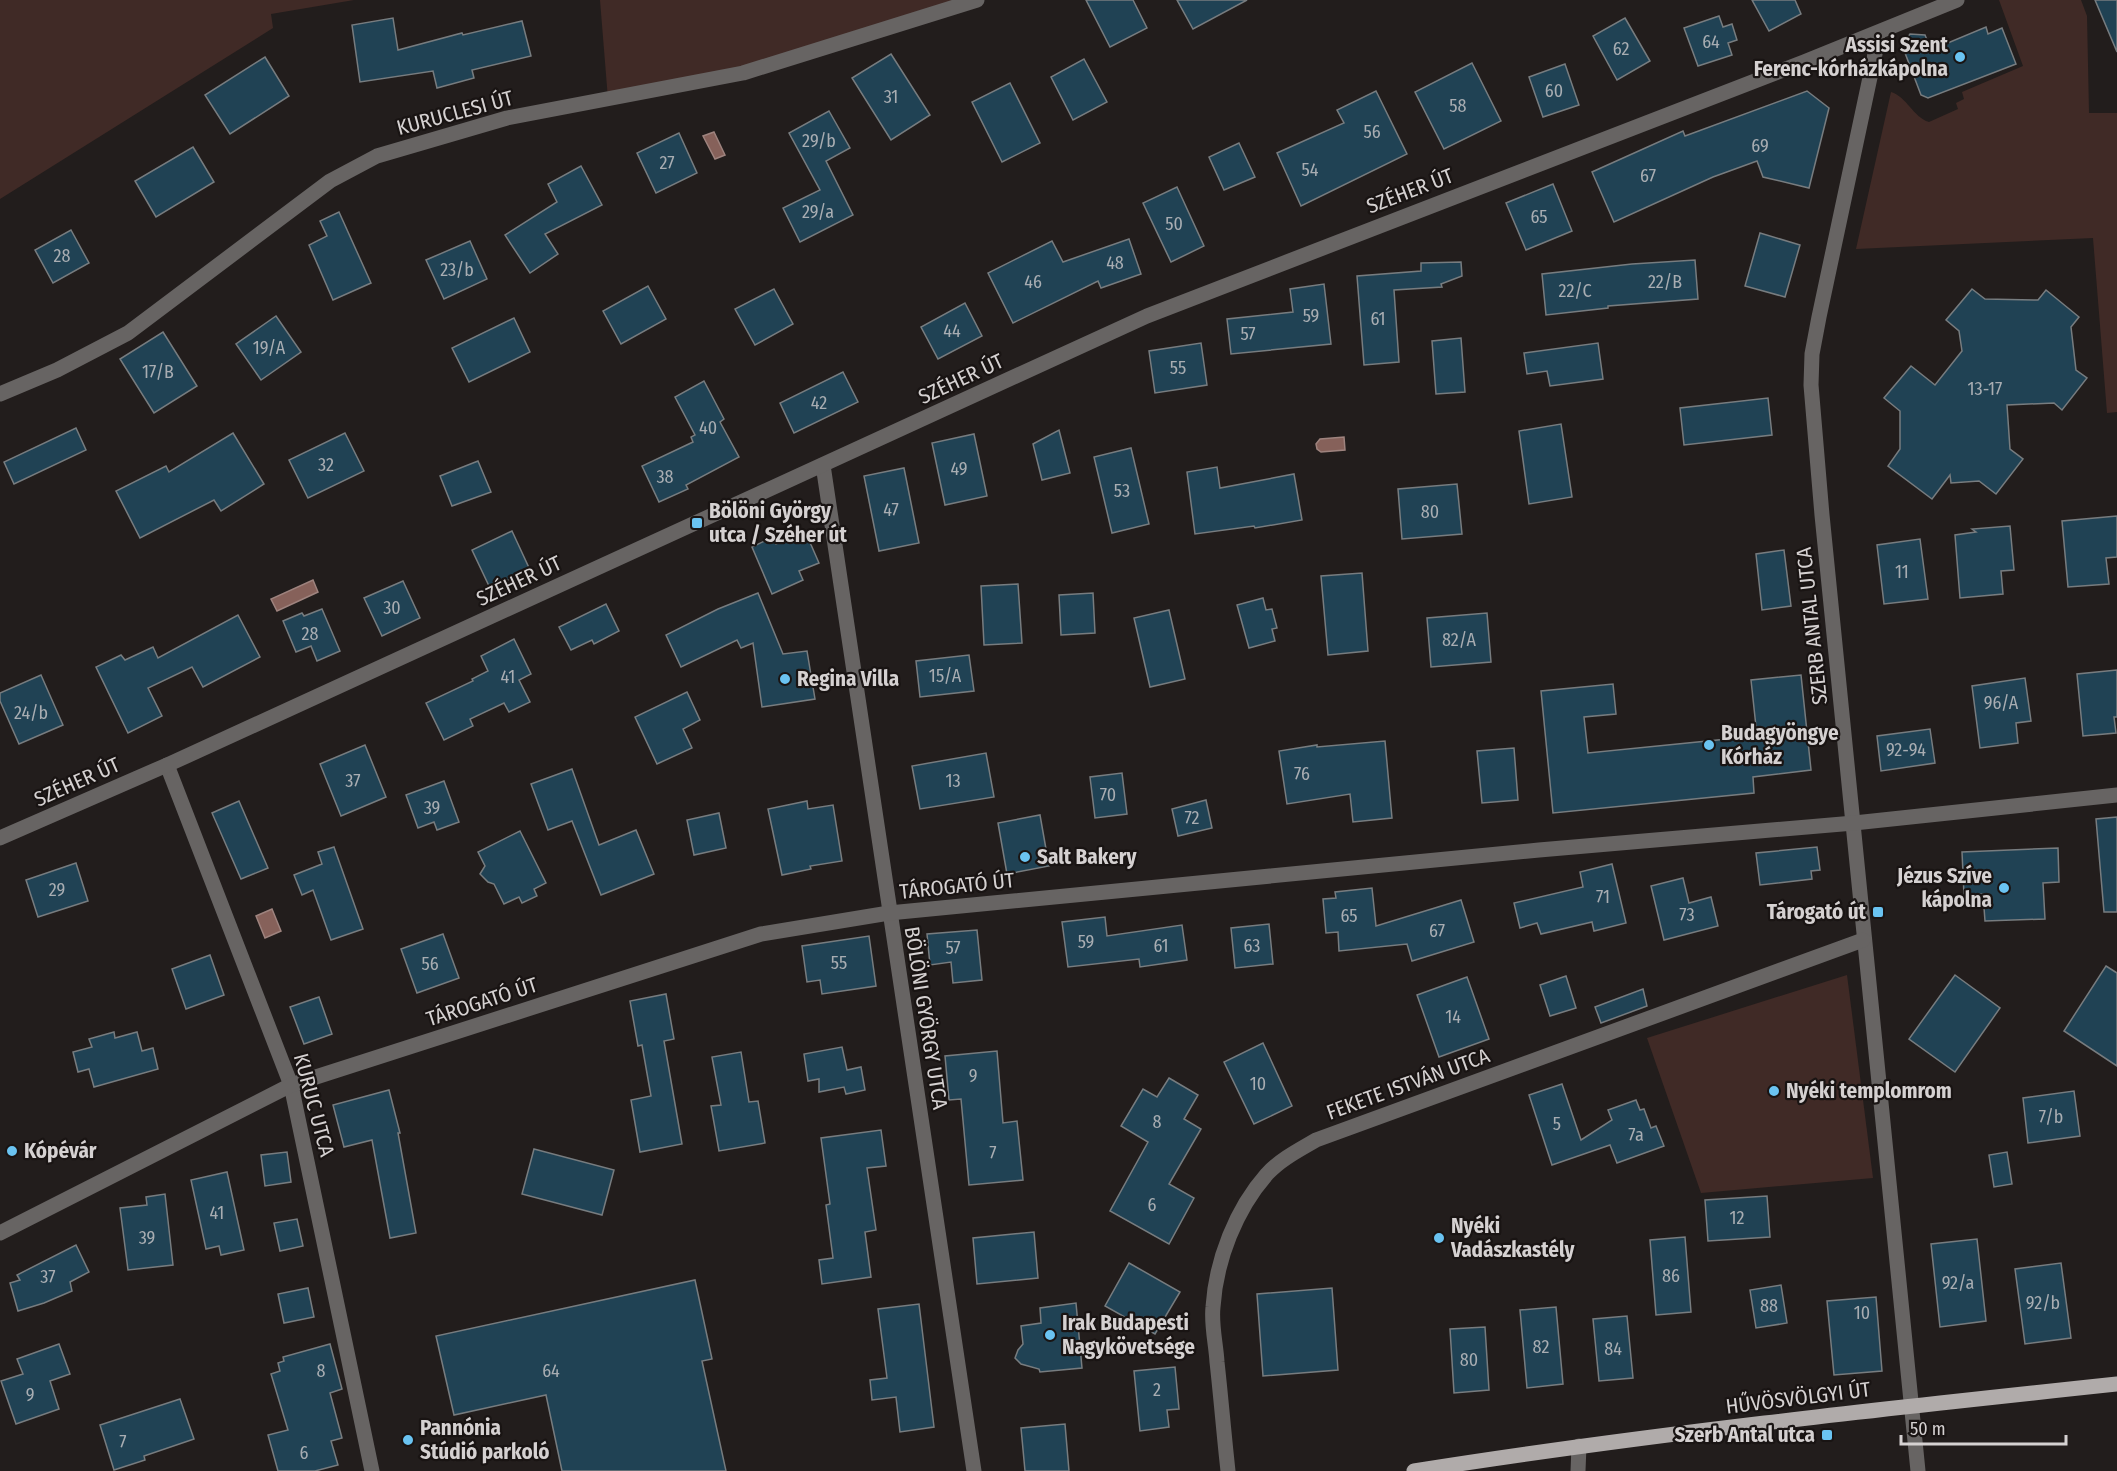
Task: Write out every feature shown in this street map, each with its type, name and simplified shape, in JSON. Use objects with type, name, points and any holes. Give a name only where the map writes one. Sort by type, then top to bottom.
[{"type":"main road","name":"HŰVÖSVÖLGYI ÚT","points":[[1414,1471],[1579,1446],[1910,1406],[2117,1384]]},
{"type":"street","name":"KURUCLESI ÚT","points":[[0,394],[57,370],[128,333],[330,181],[377,156],[507,118],[743,73],[977,0]]},
{"type":"street","name":"SZÉHER ÚT","points":[[0,838],[167,765],[1147,316],[1958,0]]},
{"type":"street","name":"SZERB ANTAL UTCA","points":[[1878,33],[1819,316],[1812,354],[1811,385],[1854,823],[1863,940],[1918,1471]]},
{"type":"street","name":"BÖLÖNI GYÖRGY UTCA","points":[[823,465],[974,1471]]},
{"type":"street","name":"KURUC UTCA","points":[[167,765],[291,1085],[372,1471]]},
{"type":"street","name":"TÁROGATÓ ÚT","points":[[0,1233],[291,1085],[762,934],[889,914],[1539,850],[1854,823],[2117,795]]},
{"type":"street","name":"FEKETE ISTVÁN UTCA","points":[[1228,1471],[1212,1310],[1216,1282],[1225,1250],[1238,1218],[1251,1195],[1268,1173],[1290,1155],[1316,1140],[1863,940]]},
{"type":"street","points":[[1578,1471],[1579,1446]]},
{"type":"shaded area","points":[[0,0],[354,0],[271,14],[273,28],[0,199]]},
{"type":"shaded area","points":[[600,0],[977,0],[743,73],[608,99]]},
{"type":"shaded area","points":[[1999,0],[2081,0],[2087,16],[2089,113],[2117,113],[2117,412],[2107,413],[2093,238],[1856,249],[1891,92],[1929,122],[1958,109],[1956,103],[1964,99],[1962,92],[2023,66]]},
{"type":"shaded area","points":[[714,132],[725,155],[715,159],[703,136]]},
{"type":"shaded area","points":[[1344,437],[1345,450],[1321,452],[1317,449],[1316,444],[1320,439]]},
{"type":"shaded area","points":[[313,580],[318,592],[277,611],[271,599]]},
{"type":"shaded area","points":[[272,909],[281,931],[265,938],[256,916]]},
{"type":"shaded area","points":[[1847,975],[1873,1178],[1701,1193],[1647,1038]]},
{"type":"building","points":[[1086,0],[1133,0],[1147,28],[1110,47]]},
{"type":"building","points":[[1177,0],[1247,0],[1193,29]]},
{"type":"building","points":[[1752,0],[1795,0],[1801,14],[1769,31]]},
{"type":"building","points":[[2095,0],[2117,0],[2117,52]]},
{"type":"building","points":[[1719,16],[1723,27],[1732,24],[1737,40],[1728,43],[1732,55],[1698,66],[1684,28]]},
{"type":"building","points":[[393,18],[398,50],[462,33],[463,35],[522,21],[531,56],[472,70],[474,78],[437,88],[433,71],[360,82],[352,25]]},
{"type":"building","points":[[1625,18],[1650,61],[1617,80],[1593,36]]},
{"type":"building","name":"Assisi Szent Ferenc-kórházkápolna","points":[[1986,27],[1988,34],[2002,28],[2016,64],[1928,98],[1921,95],[1902,45],[1910,34],[1925,35],[1931,50]]},
{"type":"building","points":[[891,54],[930,115],[891,140],[852,78]]},
{"type":"building","points":[[265,57],[289,96],[230,134],[205,95]]},
{"type":"building","points":[[1084,59],[1107,102],[1073,120],[1051,77]]},
{"type":"building","points":[[1472,63],[1501,121],[1444,149],[1415,92]]},
{"type":"building","points":[[1565,64],[1579,105],[1543,117],[1529,77]]},
{"type":"building","points":[[1010,83],[1040,143],[1002,162],[972,102]]},
{"type":"building","points":[[1376,91],[1407,154],[1301,206],[1277,153],[1344,123],[1337,110]]},
{"type":"building","points":[[1807,91],[1829,108],[1809,188],[1763,177],[1757,161],[1713,177],[1614,222],[1592,172],[1683,131],[1685,136]]},
{"type":"building","points":[[829,111],[850,148],[826,161],[853,215],[800,242],[783,208],[820,190],[789,133]]},
{"type":"building","points":[[679,133],[697,173],[656,193],[637,153]]},
{"type":"building","points":[[1239,143],[1255,177],[1224,190],[1209,157]]},
{"type":"building","points":[[193,147],[214,182],[156,217],[135,181]]},
{"type":"building","points":[[581,166],[602,205],[545,234],[558,254],[530,273],[505,235],[557,202],[548,184]]},
{"type":"building","points":[[1553,184],[1572,231],[1526,250],[1506,203]]},
{"type":"building","points":[[1177,187],[1204,246],[1171,262],[1143,203]]},
{"type":"building","points":[[339,212],[371,283],[333,300],[309,245],[327,236],[320,221]]},
{"type":"building","points":[[71,230],[89,263],[53,283],[35,250]]},
{"type":"building","points":[[1760,233],[1800,245],[1785,297],[1745,286]]},
{"type":"building","points":[[1129,239],[1141,274],[1101,288],[1098,281],[1013,323],[988,273],[1052,241],[1063,262]]},
{"type":"building","points":[[470,241],[487,279],[444,299],[426,260]]},
{"type":"building","points":[[1695,260],[1698,299],[1608,306],[1608,308],[1546,315],[1542,274]]},
{"type":"building","points":[[1461,262],[1462,276],[1441,284],[1442,287],[1394,290],[1399,362],[1364,365],[1357,276],[1421,271],[1421,263]]},
{"type":"building","points":[[1324,284],[1331,344],[1231,354],[1227,319],[1293,312],[1290,289]]},
{"type":"building","points":[[648,286],[666,319],[621,344],[603,311]]},
{"type":"building","points":[[774,289],[793,324],[755,345],[735,309]]},
{"type":"building","points":[[1972,289],[1985,299],[2038,300],[2046,290],[2079,317],[2071,327],[2076,370],[2087,378],[2062,410],[2054,403],[2007,405],[2010,449],[2023,459],[1996,494],[1979,481],[1951,483],[1950,475],[1932,499],[1888,466],[1900,449],[1900,411],[1884,398],[1911,366],[1935,385],[1962,351],[1959,331],[1946,320]]},
{"type":"building","points":[[965,303],[982,336],[938,359],[921,327]]},
{"type":"building","points":[[276,316],[301,352],[261,380],[236,344]]},
{"type":"building","points":[[514,318],[530,352],[469,382],[452,348]]},
{"type":"building","points":[[163,332],[197,386],[154,413],[120,359]]},
{"type":"building","points":[[1461,338],[1465,392],[1436,394],[1432,341]]},
{"type":"building","points":[[1201,343],[1207,385],[1155,393],[1149,351]]},
{"type":"building","points":[[1598,343],[1603,379],[1550,386],[1547,371],[1527,374],[1524,353]]},
{"type":"building","points":[[843,372],[858,402],[794,433],[780,403]]},
{"type":"building","points":[[704,381],[724,419],[720,422],[739,457],[686,485],[688,489],[659,502],[642,466],[693,442],[691,437],[695,435],[675,397]]},
{"type":"building","points":[[1768,398],[1772,435],[1684,445],[1680,408]]},
{"type":"building","points":[[1561,424],[1572,497],[1529,504],[1519,431]]},
{"type":"building","points":[[76,428],[86,450],[14,484],[4,462]]},
{"type":"building","points":[[1059,430],[1070,473],[1042,480],[1033,444]]},
{"type":"building","points":[[233,433],[264,484],[221,511],[214,500],[140,538],[116,491],[166,466],[169,472]]},
{"type":"building","points":[[345,433],[364,471],[308,498],[289,460]]},
{"type":"building","points":[[974,434],[987,496],[945,505],[932,443]]},
{"type":"building","points":[[1131,448],[1149,524],[1112,533],[1094,457]]},
{"type":"building","points":[[478,461],[491,492],[452,506],[440,476]]},
{"type":"building","points":[[1217,467],[1220,488],[1294,474],[1302,520],[1255,528],[1254,526],[1195,534],[1187,472]]},
{"type":"building","points":[[904,468],[919,543],[879,551],[864,476]]},
{"type":"building","points":[[1457,484],[1462,534],[1402,539],[1398,489]]},
{"type":"building","points":[[2117,516],[2117,557],[2106,558],[2109,584],[2068,587],[2062,521]]},
{"type":"building","points":[[2010,526],[2014,570],[2001,571],[2003,594],[1960,598],[1955,535],[1976,532],[1972,529]]},
{"type":"building","points":[[512,531],[530,570],[490,588],[472,550]]},
{"type":"building","points":[[805,531],[819,563],[799,571],[803,580],[772,594],[752,547],[773,537],[776,544]]},
{"type":"building","points":[[1920,539],[1928,599],[1884,604],[1877,545]]},
{"type":"building","points":[[1784,550],[1791,606],[1762,610],[1756,554]]},
{"type":"building","points":[[1362,573],[1368,651],[1328,655],[1321,576]]},
{"type":"building","points":[[403,581],[420,618],[382,636],[364,598]]},
{"type":"building","points":[[1018,584],[1022,643],[984,645],[981,586]]},
{"type":"building","points":[[758,593],[783,654],[807,651],[815,699],[762,707],[753,643],[741,648],[737,640],[681,667],[666,635],[718,609]]},
{"type":"building","points":[[1093,593],[1095,633],[1061,635],[1059,595]]},
{"type":"building","points":[[1263,598],[1266,610],[1272,609],[1277,628],[1272,629],[1275,641],[1249,648],[1237,605]]},
{"type":"building","points":[[606,604],[619,631],[594,644],[592,640],[571,650],[559,627]]},
{"type":"building","points":[[322,609],[340,651],[317,661],[311,646],[296,652],[283,621],[302,613],[304,616]]},
{"type":"building","points":[[1169,610],[1185,679],[1150,687],[1134,618]]},
{"type":"building","points":[[1487,613],[1491,662],[1431,667],[1427,618]]},
{"type":"building","points":[[238,615],[260,657],[203,687],[192,667],[148,688],[162,716],[128,733],[96,667],[121,655],[125,660],[153,647],[158,658]]},
{"type":"building","points":[[514,639],[531,674],[519,680],[530,702],[509,712],[504,703],[470,719],[473,726],[444,740],[426,703],[473,681],[472,679],[488,671],[481,656]]},
{"type":"building","points":[[969,655],[974,691],[920,697],[916,661]]},
{"type":"building","points":[[2117,670],[2117,717],[2114,717],[2116,733],[2083,736],[2077,674]]},
{"type":"building","points":[[41,675],[63,725],[19,744],[0,701],[0,693]]},
{"type":"building","name":"Budagyöngye Kórház","points":[[1801,675],[1811,770],[1753,777],[1754,793],[1553,813],[1541,691],[1613,684],[1616,714],[1584,717],[1588,753],[1757,736],[1751,680]]},
{"type":"building","points":[[2025,678],[2031,721],[2016,723],[2018,743],[1980,748],[1972,686]]},
{"type":"building","points":[[687,692],[700,720],[683,729],[692,748],[657,764],[635,717]]},
{"type":"building","points":[[1930,729],[1935,763],[1881,771],[1877,736]]},
{"type":"building","points":[[1385,741],[1392,818],[1353,822],[1350,794],[1287,804],[1279,751],[1317,745],[1317,747]]},
{"type":"building","points":[[365,745],[386,797],[341,816],[320,764]]},
{"type":"building","points":[[1514,748],[1518,800],[1482,803],[1477,751]]},
{"type":"building","points":[[986,753],[994,797],[920,809],[912,766]]},
{"type":"building","points":[[572,769],[599,845],[636,830],[654,874],[601,895],[572,821],[548,830],[531,784]]},
{"type":"building","points":[[1122,773],[1127,814],[1095,818],[1090,777]]},
{"type":"building","points":[[444,781],[459,822],[437,830],[434,822],[418,828],[406,795]]},
{"type":"building","points":[[1206,800],[1212,828],[1178,836],[1172,809]]},
{"type":"building","points":[[239,801],[268,868],[241,879],[212,813]]},
{"type":"building","points":[[807,801],[808,809],[833,805],[842,861],[810,866],[811,869],[782,875],[768,809]]},
{"type":"building","points":[[719,813],[726,848],[694,855],[687,820]]},
{"type":"building","points":[[1040,815],[1049,866],[1007,874],[998,823]]},
{"type":"building","points":[[2117,817],[2117,912],[2104,912],[2096,819]]},
{"type":"building","points":[[520,831],[546,883],[534,889],[537,896],[522,903],[519,897],[504,904],[494,884],[488,882],[480,874],[485,866],[478,852]]},
{"type":"building","points":[[334,847],[363,929],[331,940],[313,890],[302,895],[294,875],[322,864],[318,852]]},
{"type":"building","points":[[1817,847],[1820,870],[1811,871],[1812,879],[1760,885],[1756,853]]},
{"type":"building","name":"Jézus Szíve kápolna","points":[[2058,848],[2059,882],[2043,883],[2045,919],[1985,921],[1983,894],[1964,895],[1962,852]]},
{"type":"building","points":[[76,863],[88,901],[38,917],[26,880]]},
{"type":"building","points":[[1612,864],[1626,923],[1594,931],[1592,922],[1541,934],[1537,923],[1520,928],[1514,903],[1583,887],[1580,872]]},
{"type":"building","points":[[1683,878],[1689,903],[1711,897],[1718,926],[1664,940],[1651,886]]},
{"type":"building","points":[[1372,888],[1376,926],[1461,900],[1474,942],[1412,961],[1407,944],[1339,951],[1338,932],[1326,933],[1323,899],[1336,898],[1335,892]]},
{"type":"building","points":[[1105,917],[1107,936],[1182,925],[1187,960],[1140,967],[1139,959],[1068,967],[1062,922]]},
{"type":"building","points":[[1269,924],[1273,964],[1235,968],[1231,928]]},
{"type":"building","points":[[977,930],[982,980],[953,983],[951,962],[930,965],[927,934]]},
{"type":"building","points":[[443,934],[459,978],[417,993],[401,949]]},
{"type":"building","points":[[869,936],[876,986],[822,994],[820,980],[807,982],[802,946]]},
{"type":"building","points":[[210,955],[224,995],[186,1009],[172,969]]},
{"type":"building","points":[[2106,966],[2117,973],[2117,1066],[2064,1031]]},
{"type":"building","points":[[1955,975],[2000,1008],[1955,1072],[1909,1039]]},
{"type":"building","points":[[1566,976],[1576,1008],[1550,1016],[1540,985]]},
{"type":"building","points":[[1467,977],[1489,1039],[1439,1057],[1417,995]]},
{"type":"building","points":[[1643,989],[1647,1006],[1601,1023],[1595,1007]]},
{"type":"building","points":[[666,994],[674,1039],[664,1041],[682,1144],[640,1152],[631,1100],[651,1096],[642,1045],[638,1046],[630,1001]]},
{"type":"building","points":[[319,997],[332,1034],[304,1044],[290,1007]]},
{"type":"building","points":[[114,1032],[115,1038],[137,1032],[142,1051],[153,1048],[158,1069],[94,1087],[89,1069],[78,1072],[73,1052],[92,1047],[89,1039]]},
{"type":"building","points":[[1263,1043],[1292,1106],[1254,1124],[1224,1062]]},
{"type":"building","points":[[842,1047],[847,1070],[861,1067],[865,1090],[846,1094],[844,1087],[819,1092],[819,1079],[808,1081],[804,1054]]},
{"type":"building","points":[[997,1051],[1003,1123],[1017,1121],[1023,1180],[969,1185],[961,1099],[949,1100],[945,1056]]},
{"type":"building","points":[[741,1052],[749,1102],[758,1101],[765,1143],[719,1151],[711,1106],[721,1105],[712,1057]]},
{"type":"building","points":[[1169,1078],[1198,1095],[1184,1119],[1201,1129],[1169,1184],[1194,1198],[1169,1244],[1110,1211],[1148,1142],[1121,1126],[1143,1089],[1157,1097]]},
{"type":"building","points":[[1562,1084],[1581,1140],[1612,1120],[1608,1110],[1636,1100],[1640,1110],[1644,1109],[1651,1128],[1656,1126],[1664,1146],[1617,1163],[1610,1145],[1552,1165],[1529,1095]]},
{"type":"building","points":[[389,1090],[400,1133],[398,1133],[416,1233],[390,1238],[372,1140],[344,1147],[333,1105]]},
{"type":"building","points":[[2074,1091],[2080,1136],[2028,1143],[2023,1098]]},
{"type":"building","points":[[881,1130],[886,1166],[867,1168],[876,1230],[865,1232],[871,1277],[822,1284],[819,1260],[833,1258],[826,1205],[830,1204],[821,1138]]},
{"type":"building","points":[[534,1149],[614,1170],[602,1215],[522,1194]]},
{"type":"building","points":[[287,1152],[291,1182],[265,1186],[261,1155]]},
{"type":"building","points":[[2007,1152],[2012,1184],[1994,1187],[1989,1155]]},
{"type":"building","points":[[227,1172],[244,1250],[221,1255],[219,1246],[206,1249],[191,1180]]},
{"type":"building","points":[[165,1194],[173,1265],[128,1270],[120,1208],[147,1205],[146,1197]]},
{"type":"building","points":[[1767,1196],[1770,1237],[1708,1241],[1705,1200]]},
{"type":"building","points":[[297,1219],[303,1246],[280,1251],[274,1223]]},
{"type":"building","points":[[1034,1232],[1038,1278],[977,1284],[973,1238]]},
{"type":"building","points":[[1685,1237],[1691,1312],[1656,1315],[1650,1240]]},
{"type":"building","points":[[1977,1239],[1986,1321],[1940,1327],[1931,1244]]},
{"type":"building","points":[[76,1245],[89,1272],[70,1282],[72,1291],[18,1311],[10,1283],[20,1280],[17,1275]]},
{"type":"building","points":[[1129,1263],[1180,1292],[1155,1334],[1105,1306]]},
{"type":"building","points":[[2061,1263],[2071,1338],[2025,1344],[2015,1269]]},
{"type":"building","points":[[695,1280],[712,1359],[702,1361],[726,1471],[562,1471],[546,1395],[454,1415],[436,1336]]},
{"type":"building","points":[[1781,1285],[1787,1323],[1756,1328],[1750,1290]]},
{"type":"building","points":[[308,1288],[314,1317],[284,1323],[278,1294]]},
{"type":"building","points":[[1332,1288],[1338,1370],[1263,1376],[1257,1294]]},
{"type":"building","points":[[1876,1297],[1882,1371],[1834,1375],[1827,1301]]},
{"type":"building","name":"Irak Budapesti Nagykövetsége","points":[[1076,1303],[1082,1368],[1040,1372],[1039,1369],[1021,1364],[1015,1358],[1023,1344],[1021,1326],[1041,1323],[1040,1308]]},
{"type":"building","points":[[919,1304],[934,1427],[900,1432],[896,1397],[872,1400],[870,1380],[887,1378],[878,1309]]},
{"type":"building","points":[[1556,1307],[1563,1384],[1527,1388],[1520,1310]]},
{"type":"building","points":[[1627,1316],[1633,1378],[1599,1381],[1593,1319]]},
{"type":"building","points":[[1485,1327],[1489,1390],[1454,1393],[1450,1329]]},
{"type":"building","points":[[59,1344],[70,1374],[50,1381],[59,1409],[16,1424],[1,1381],[23,1374],[17,1359]]},
{"type":"building","points":[[330,1344],[342,1389],[330,1393],[342,1438],[331,1441],[338,1465],[315,1471],[278,1471],[268,1435],[288,1430],[271,1374],[280,1371],[278,1363],[284,1361],[283,1357]]},
{"type":"building","points":[[1175,1367],[1179,1409],[1167,1410],[1169,1427],[1140,1431],[1134,1371]]},
{"type":"building","points":[[180,1399],[194,1439],[144,1456],[145,1460],[114,1470],[100,1425]]},
{"type":"building","points":[[1065,1424],[1069,1471],[1025,1471],[1021,1428]]},
{"type":"place","name":"Assisi Szent Ferenc-kórházkápolna","points":[[1960,57]]},
{"type":"place","name":"Bölöni György utca / Széher út","points":[[697,523]]},
{"type":"place","name":"Regina Villa","points":[[785,679]]},
{"type":"place","name":"Budagyöngye Kórház","points":[[1709,745]]},
{"type":"place","name":"Salt Bakery","points":[[1025,857]]},
{"type":"place","name":"Jézus Szíve kápolna","points":[[2004,888]]},
{"type":"place","name":"Tárogató út","points":[[1878,912]]},
{"type":"place","name":"Nyéki templomrom","points":[[1774,1091]]},
{"type":"place","name":"Kópévár","points":[[12,1151]]},
{"type":"place","name":"Nyéki Vadászkastély","points":[[1439,1238]]},
{"type":"place","name":"Irak Budapesti Nagykövetsége","points":[[1050,1335]]},
{"type":"place","name":"Szerb Antal utca","points":[[1827,1435]]},
{"type":"place","name":"Pannónia Stúdió parkoló","points":[[408,1440]]}]
